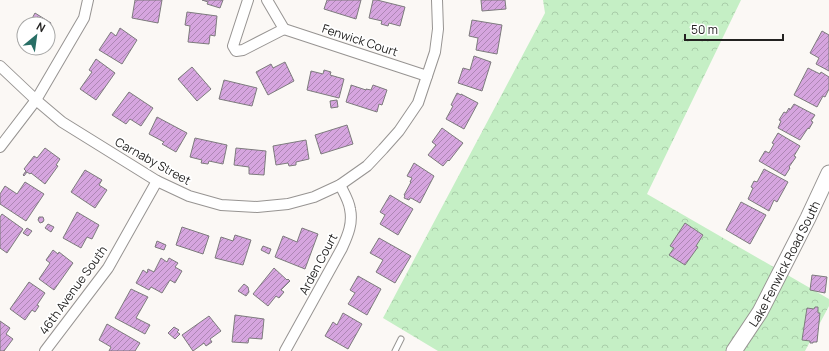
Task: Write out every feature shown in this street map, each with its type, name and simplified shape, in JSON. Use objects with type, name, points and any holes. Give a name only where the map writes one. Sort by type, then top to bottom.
[{"type":"street","points":[[0,147],[36,100],[84,18],[88,0]]},
{"type":"street","points":[[248,0],[233,46],[236,51],[243,50],[284,29],[267,0]]},
{"type":"street","name":"Carnaby Street","points":[[0,66],[62,122],[157,181],[189,196],[221,205],[257,208],[288,204],[314,198],[340,185],[367,166],[399,131],[418,102],[435,52],[438,29],[437,0]]},
{"type":"street","name":"Fenwick Court","points":[[284,29],[427,76]]},
{"type":"street","name":"Lake Fenwick Road South","points":[[734,351],[760,312],[829,173]]},
{"type":"street","name":"46th Avenue South","points":[[45,351],[108,268],[157,181]]},
{"type":"street","name":"Arden Court","points":[[285,351],[342,248],[352,223],[350,208],[340,185]]},
{"type":"lane","points":[[395,351],[401,339]]},
{"type":"green space","points":[[543,0],[741,0],[647,194],[829,299],[829,306],[805,351],[438,351],[383,318],[545,13]]},
{"type":"building","points":[[135,0],[162,0],[158,23],[132,18]]},
{"type":"building","points":[[202,0],[223,0],[220,8],[207,4],[208,2]]},
{"type":"building","points":[[327,0],[361,0],[356,19],[324,9]]},
{"type":"building","points":[[373,0],[405,7],[400,26],[389,23],[388,26],[381,24],[382,21],[369,18]]},
{"type":"building","points":[[481,0],[505,0],[506,9],[482,11]]},
{"type":"building","points":[[187,12],[217,16],[215,36],[210,35],[209,44],[188,42],[190,26],[185,25]]},
{"type":"building","points":[[472,20],[502,25],[497,54],[476,50],[478,38],[469,36]]},
{"type":"building","points":[[120,28],[137,40],[122,64],[99,50],[111,32],[116,36]]},
{"type":"building","points":[[822,31],[829,35],[829,71],[816,64],[819,58],[810,53]]},
{"type":"building","points":[[474,56],[491,62],[482,91],[458,83],[463,68],[470,70]]},
{"type":"building","points":[[96,59],[115,73],[96,100],[80,89],[92,72],[89,70]]},
{"type":"building","points":[[285,62],[294,81],[268,95],[256,72],[271,64],[273,68]]},
{"type":"building","points":[[192,67],[211,89],[197,101],[178,79]]},
{"type":"building","points":[[808,68],[820,74],[821,72],[829,77],[829,89],[817,107],[794,95]]},
{"type":"building","points":[[324,70],[331,72],[330,75],[344,79],[339,98],[307,90],[311,71],[323,74]]},
{"type":"building","points":[[224,80],[257,88],[252,106],[219,99]]},
{"type":"building","points":[[351,85],[366,90],[371,90],[373,85],[387,90],[382,105],[379,104],[377,112],[346,102]]},
{"type":"building","points":[[129,92],[153,108],[141,126],[130,119],[126,124],[112,115]]},
{"type":"building","points":[[457,93],[478,103],[464,129],[446,119],[453,106],[451,105]]},
{"type":"building","points":[[337,100],[338,107],[331,108],[330,101]]},
{"type":"building","points":[[794,104],[815,115],[811,121],[813,122],[809,129],[808,128],[800,140],[778,128],[781,121],[779,120],[784,112],[786,113],[789,108],[790,110]]},
{"type":"building","points":[[157,117],[187,133],[176,152],[162,144],[164,142],[149,134]]},
{"type":"building","points":[[347,125],[353,144],[321,154],[315,135]]},
{"type":"building","points":[[442,128],[463,143],[449,161],[448,160],[443,166],[428,155],[436,145],[432,142]]},
{"type":"building","points":[[778,133],[800,146],[794,156],[796,157],[785,176],[759,161],[765,151],[769,153],[774,144],[772,143]]},
{"type":"building","points":[[195,138],[227,145],[223,164],[209,161],[208,164],[201,163],[202,160],[190,157]]},
{"type":"building","points":[[306,140],[309,159],[296,162],[296,165],[289,166],[288,163],[276,165],[273,146]]},
{"type":"building","points":[[45,148],[60,159],[56,165],[58,166],[45,184],[31,173],[30,174],[27,172],[24,176],[23,175],[26,171],[24,169],[34,156],[37,158]]},
{"type":"building","points":[[236,148],[266,151],[264,175],[249,174],[249,167],[234,165]]},
{"type":"building","points":[[414,163],[434,176],[420,203],[411,198],[409,200],[404,198],[412,178],[407,176]]},
{"type":"building","points":[[764,169],[788,182],[777,202],[774,200],[769,211],[748,199],[753,188],[751,187],[754,181],[757,182]]},
{"type":"building","points":[[85,170],[102,180],[99,185],[107,190],[95,208],[71,192]]},
{"type":"building","points":[[25,182],[44,194],[26,221],[0,204],[0,194],[5,186],[17,194]]},
{"type":"building","points":[[390,195],[413,209],[398,235],[380,224],[385,215],[380,212]]},
{"type":"building","points":[[741,202],[766,215],[750,244],[726,230]]},
{"type":"building","points":[[77,212],[99,225],[92,239],[87,237],[81,248],[63,238]]},
{"type":"building","points":[[2,214],[23,229],[7,253],[0,248],[0,217]]},
{"type":"building","points":[[39,217],[43,217],[43,222],[40,223],[38,220]]},
{"type":"building","points":[[685,223],[703,235],[696,246],[698,247],[685,265],[669,255],[674,248],[670,246]]},
{"type":"building","points":[[48,224],[54,227],[51,232],[45,228]]},
{"type":"building","points":[[182,227],[209,236],[203,254],[176,245]]},
{"type":"building","points":[[27,228],[32,231],[28,236],[23,233]]},
{"type":"building","points":[[302,228],[318,234],[305,269],[275,257],[283,236],[297,242]]},
{"type":"building","points":[[235,235],[251,240],[243,265],[215,258],[221,237],[233,241]]},
{"type":"building","points":[[379,238],[411,256],[395,283],[376,272],[383,260],[370,253]]},
{"type":"building","points":[[157,241],[166,245],[164,250],[155,247]]},
{"type":"building","points":[[263,246],[271,249],[269,254],[261,250]]},
{"type":"building","points":[[53,250],[58,254],[59,252],[73,263],[54,290],[39,279],[50,263],[46,260]]},
{"type":"building","points":[[161,258],[167,262],[169,258],[178,263],[175,267],[182,271],[175,283],[170,280],[162,293],[151,287],[149,290],[136,283],[143,270],[147,273],[148,269],[154,272]]},
{"type":"building","points":[[274,268],[290,281],[281,290],[284,292],[279,298],[276,296],[268,306],[253,294]]},
{"type":"building","points":[[812,275],[827,277],[825,293],[810,290]]},
{"type":"building","points":[[358,276],[381,289],[367,315],[348,304],[355,293],[350,290]]},
{"type":"building","points":[[29,282],[45,293],[37,305],[39,306],[35,312],[32,310],[25,320],[10,309]]},
{"type":"building","points":[[244,284],[248,287],[249,292],[246,296],[238,291]]},
{"type":"building","points":[[131,289],[148,297],[136,318],[150,325],[145,334],[115,318]]},
{"type":"building","points":[[815,307],[818,307],[818,313],[820,313],[817,342],[810,343],[810,341],[802,340],[807,308],[814,309]]},
{"type":"building","points":[[343,313],[362,324],[348,349],[325,336],[333,322],[337,325]]},
{"type":"building","points":[[235,315],[264,319],[262,339],[249,338],[248,343],[232,342]]},
{"type":"building","points":[[209,316],[221,331],[210,339],[212,342],[206,346],[204,343],[193,351],[182,335]]},
{"type":"building","points":[[0,321],[10,328],[6,334],[13,339],[4,351],[0,351]]},
{"type":"building","points":[[107,324],[140,343],[135,351],[109,351],[111,347],[99,340]]},
{"type":"building","points":[[174,327],[179,330],[177,332],[180,334],[175,339],[168,333]]}]
